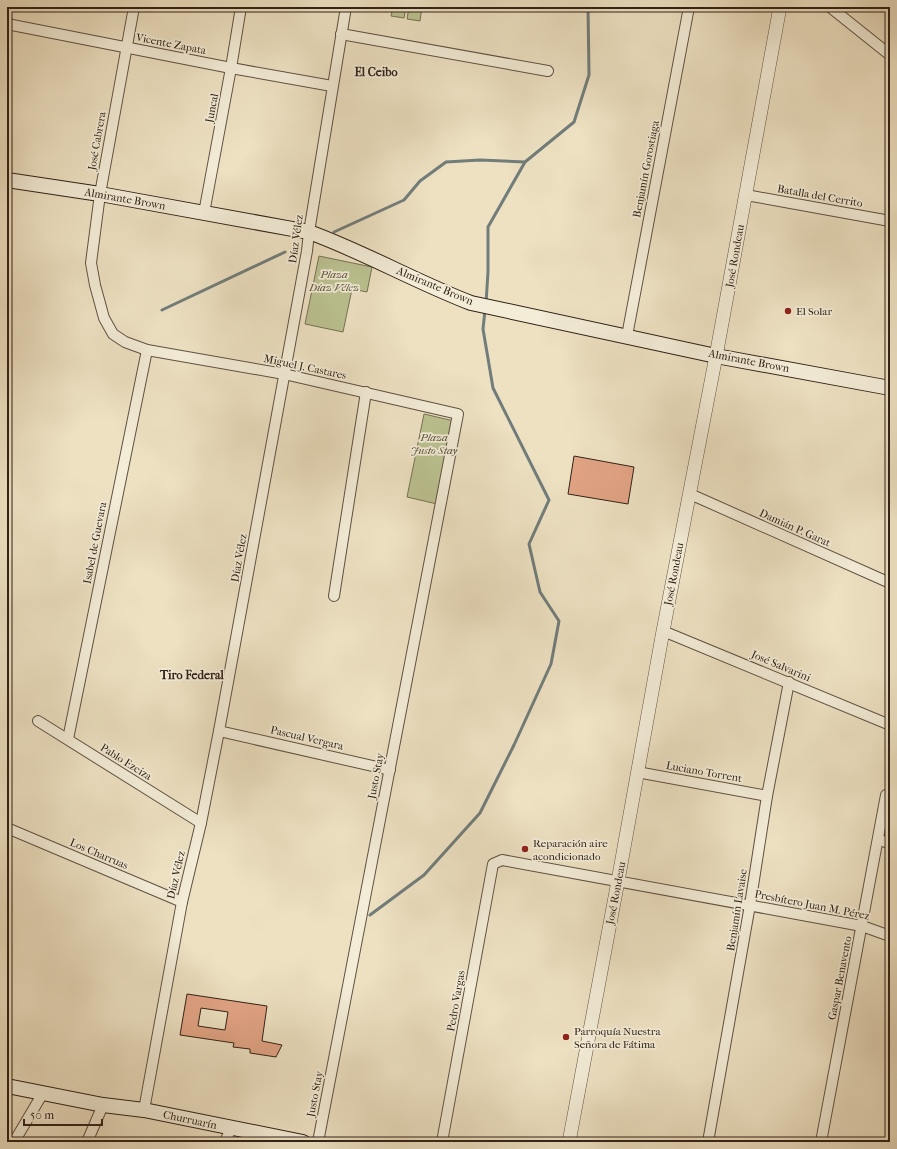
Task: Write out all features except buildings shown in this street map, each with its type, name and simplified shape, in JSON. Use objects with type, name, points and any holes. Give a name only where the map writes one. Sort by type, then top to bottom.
[{"type":"main road","name":"Almirante Brown","points":[[7,180],[100,194],[309,232],[341,244],[442,292],[471,303],[716,356],[890,388]]},
{"type":"main road","name":"Churruarín","points":[[7,1086],[103,1105],[144,1110],[303,1142]]},
{"type":"street","name":"José Cabrera","points":[[134,7],[100,194],[91,263],[104,318],[113,334],[125,342],[146,350]]},
{"type":"street","name":"Juncal","points":[[204,213],[241,7]]},
{"type":"street","name":"Díaz Vélez","points":[[144,1110],[182,902],[219,731],[307,251],[332,86],[346,7]]},
{"type":"street","name":"Benjamín Gorostiaga","points":[[627,336],[689,7]]},
{"type":"street","name":"José Rondeau","points":[[568,1142],[746,196],[780,7]]},
{"type":"street","points":[[830,7],[890,55]]},
{"type":"street","name":"Vicente Zapata","points":[[7,24],[126,48],[332,86]]},
{"type":"street","points":[[341,34],[548,71]]},
{"type":"street","name":"Batalla del Cerrito","points":[[746,196],[890,221]]},
{"type":"street","name":"Miguel J. Castares","points":[[146,350],[284,374],[458,414]]},
{"type":"street","name":"Isabel de Guevara","points":[[68,739],[146,350]]},
{"type":"street","points":[[334,596],[366,392]]},
{"type":"street","name":"Justo Stay","points":[[318,1142],[458,414]]},
{"type":"street","name":"Damián P. Garat","points":[[690,494],[890,583]]},
{"type":"street","name":"José Salvarini","points":[[663,631],[890,725]]},
{"type":"street","name":"Benjamín Lavaise","points":[[708,1142],[750,905],[767,796],[789,682]]},
{"type":"street","name":"Pablo Ezeiza","points":[[38,721],[200,823]]},
{"type":"street","name":"Pascual Vergara","points":[[219,731],[390,770]]},
{"type":"street","name":"Luciano Torrent","points":[[638,772],[767,796]]},
{"type":"street","name":"Gaspar Benavento","points":[[821,1142],[886,795]]},
{"type":"street","name":"Los Charruas","points":[[7,828],[182,902]]},
{"type":"street","points":[[878,839],[890,844]]},
{"type":"street","name":"Presbítero Juan M. Pérez","points":[[493,864],[502,860],[618,881],[862,926],[890,936]]},
{"type":"street","name":"Pedro Vargas","points":[[442,1142],[493,864]]},
{"type":"street","points":[[14,1142],[43,1093]]},
{"type":"street","points":[[87,1142],[103,1105]]},
{"type":"street","points":[[225,1142],[231,1128]]},
{"type":"green space","points":[[393,7],[406,7],[404,18],[391,16]]},
{"type":"green space","points":[[409,7],[422,7],[420,21],[407,19]]},
{"type":"green space","name":"Plaza Díaz Vélez","points":[[319,256],[372,267],[367,292],[352,289],[343,332],[305,324]]},
{"type":"green space","name":"Plaza Justo Stay","points":[[424,414],[454,421],[437,504],[407,497]]},
{"type":"waterway","points":[[486,303],[488,227],[525,162],[574,122],[589,75],[588,7]]},
{"type":"waterway","points":[[334,232],[404,200],[420,181],[446,162],[480,160],[525,162]]},
{"type":"waterway","points":[[162,310],[285,252]]},
{"type":"waterway","points":[[370,915],[424,875],[480,813],[514,745],[551,664],[559,621],[540,592],[529,544],[549,500],[493,388],[483,329],[485,310]]},
{"type":"place","name":"El Solar","points":[[788,311]]},
{"type":"place","name":"Reparación aire acondicionado","points":[[525,849]]},
{"type":"place","name":"Parroquía Nuestra Señora de Fátima","points":[[566,1037]]},
{"type":"district","name":"El Ceibo","points":[[376,72]]},
{"type":"district","name":"Tiro Federal","points":[[192,675]]}]
